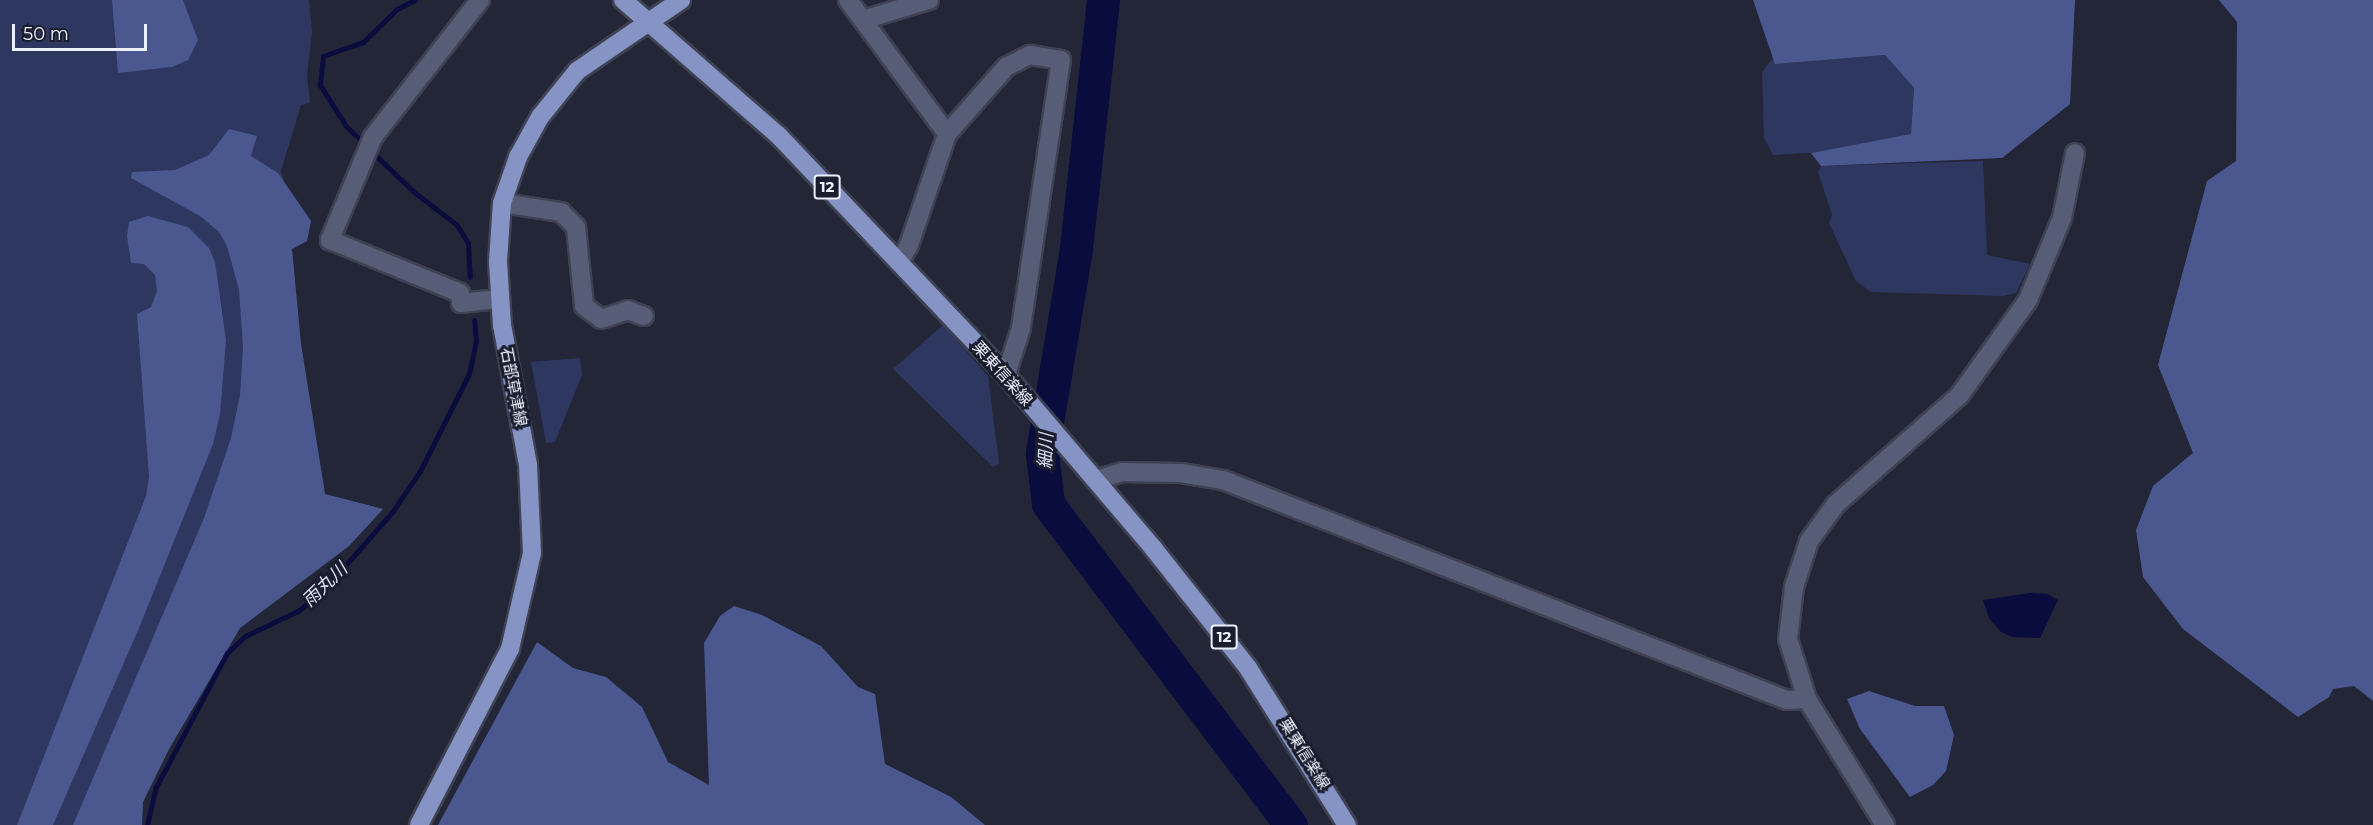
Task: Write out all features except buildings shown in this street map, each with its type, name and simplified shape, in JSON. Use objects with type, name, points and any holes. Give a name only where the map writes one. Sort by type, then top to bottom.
[{"type":"main road","name":"栗東信楽線","points":[[623,0],[779,136],[1011,382],[1096,480],[1248,668],[1347,825]]},
{"type":"main road","name":"石部草津線","points":[[419,825],[510,649],[532,553],[528,465],[500,299],[498,261],[502,203],[518,157],[540,117],[577,71],[647,21],[681,0]]},
{"type":"street","points":[[480,0],[373,137],[330,240],[460,293],[461,303],[500,299]]},
{"type":"street","points":[[848,0],[947,134]]},
{"type":"street","points":[[863,20],[929,0]]},
{"type":"street","points":[[899,262],[909,245],[947,134],[1006,67],[1030,55],[1061,60],[1011,382]]},
{"type":"street","points":[[1885,825],[1807,699],[1788,639],[1794,587],[1809,541],[1836,504],[1866,474],[1959,396],[2028,300],[2062,218],[2075,153]]},
{"type":"street","points":[[502,203],[561,212],[576,227],[584,306],[601,319],[628,310],[645,316]]},
{"type":"street","points":[[1096,480],[1122,472],[1181,473],[1223,480],[1786,700],[1807,699]]},
{"type":"shaded area","points":[[0,0],[309,0],[312,31],[307,75],[310,103],[301,105],[281,171],[285,185],[311,221],[307,241],[292,249],[301,344],[325,494],[383,509],[349,546],[240,628],[169,749],[143,802],[141,825],[0,825]]},
{"type":"shaded area","points":[[112,0],[183,0],[198,40],[188,60],[172,67],[118,73]]},
{"type":"shaded area","points":[[1753,0],[2075,0],[2070,104],[2002,158],[1821,166],[1811,153],[1911,134],[1914,88],[1885,55],[1775,64]]},
{"type":"shaded area","points":[[2219,0],[2373,0],[2373,701],[2354,686],[2333,689],[2329,697],[2298,717],[2183,629],[2143,577],[2136,530],[2153,486],[2193,453],[2158,365],[2207,181],[2236,161],[2237,22]]},
{"type":"shaded area","points":[[1885,55],[1914,88],[1911,135],[1811,153],[1773,155],[1764,138],[1762,72],[1773,58],[1776,64]]},
{"type":"shaded area","points":[[229,129],[257,136],[251,156],[278,173],[311,221],[307,241],[292,249],[301,344],[325,494],[383,509],[349,546],[240,628],[169,749],[143,802],[142,825],[73,825],[204,518],[231,438],[240,395],[243,347],[239,290],[227,246],[219,232],[200,216],[131,178],[132,172],[175,170],[209,155]]},
{"type":"shaded area","points":[[1983,161],[1987,255],[2030,264],[2016,293],[2003,296],[1871,292],[1856,281],[1829,223],[1832,215],[1818,172],[1821,166]]},
{"type":"shaded area","points":[[148,216],[188,227],[209,248],[215,262],[226,340],[220,415],[213,444],[139,628],[53,825],[17,825],[146,496],[149,477],[137,314],[151,307],[157,291],[155,275],[144,264],[131,263],[127,236],[129,222]]},
{"type":"shaded area","points":[[943,325],[988,376],[999,463],[993,467],[893,369]]},
{"type":"shaded area","points":[[580,358],[582,375],[555,442],[546,443],[531,362]]},
{"type":"shaded area","points":[[2030,593],[2048,594],[2058,600],[2040,638],[2013,637],[2001,632],[1989,618],[1983,600]]},
{"type":"shaded area","points":[[734,606],[762,615],[821,646],[858,687],[875,694],[885,764],[951,797],[985,825],[438,825],[537,642],[573,668],[606,677],[642,707],[668,762],[709,785],[704,643],[720,616]]},
{"type":"shaded area","points":[[1869,691],[1915,706],[1944,706],[1954,735],[1946,771],[1933,785],[1910,797],[1860,729],[1847,699]]},
{"type":"waterway","name":"雨丸川","points":[[365,144],[346,126],[320,85],[323,56],[363,42],[397,9],[415,0]]},
{"type":"waterway","name":"細川","points":[[1103,0],[1076,249],[1042,453],[1048,504],[1291,825]]},
{"type":"waterway","name":"雨丸川","points":[[371,151],[414,192],[457,225],[468,243],[470,277]]},
{"type":"waterway","name":"雨丸川","points":[[147,825],[156,787],[227,653],[245,636],[298,611],[321,593],[393,511],[420,471],[469,374],[476,341],[474,320]]}]
